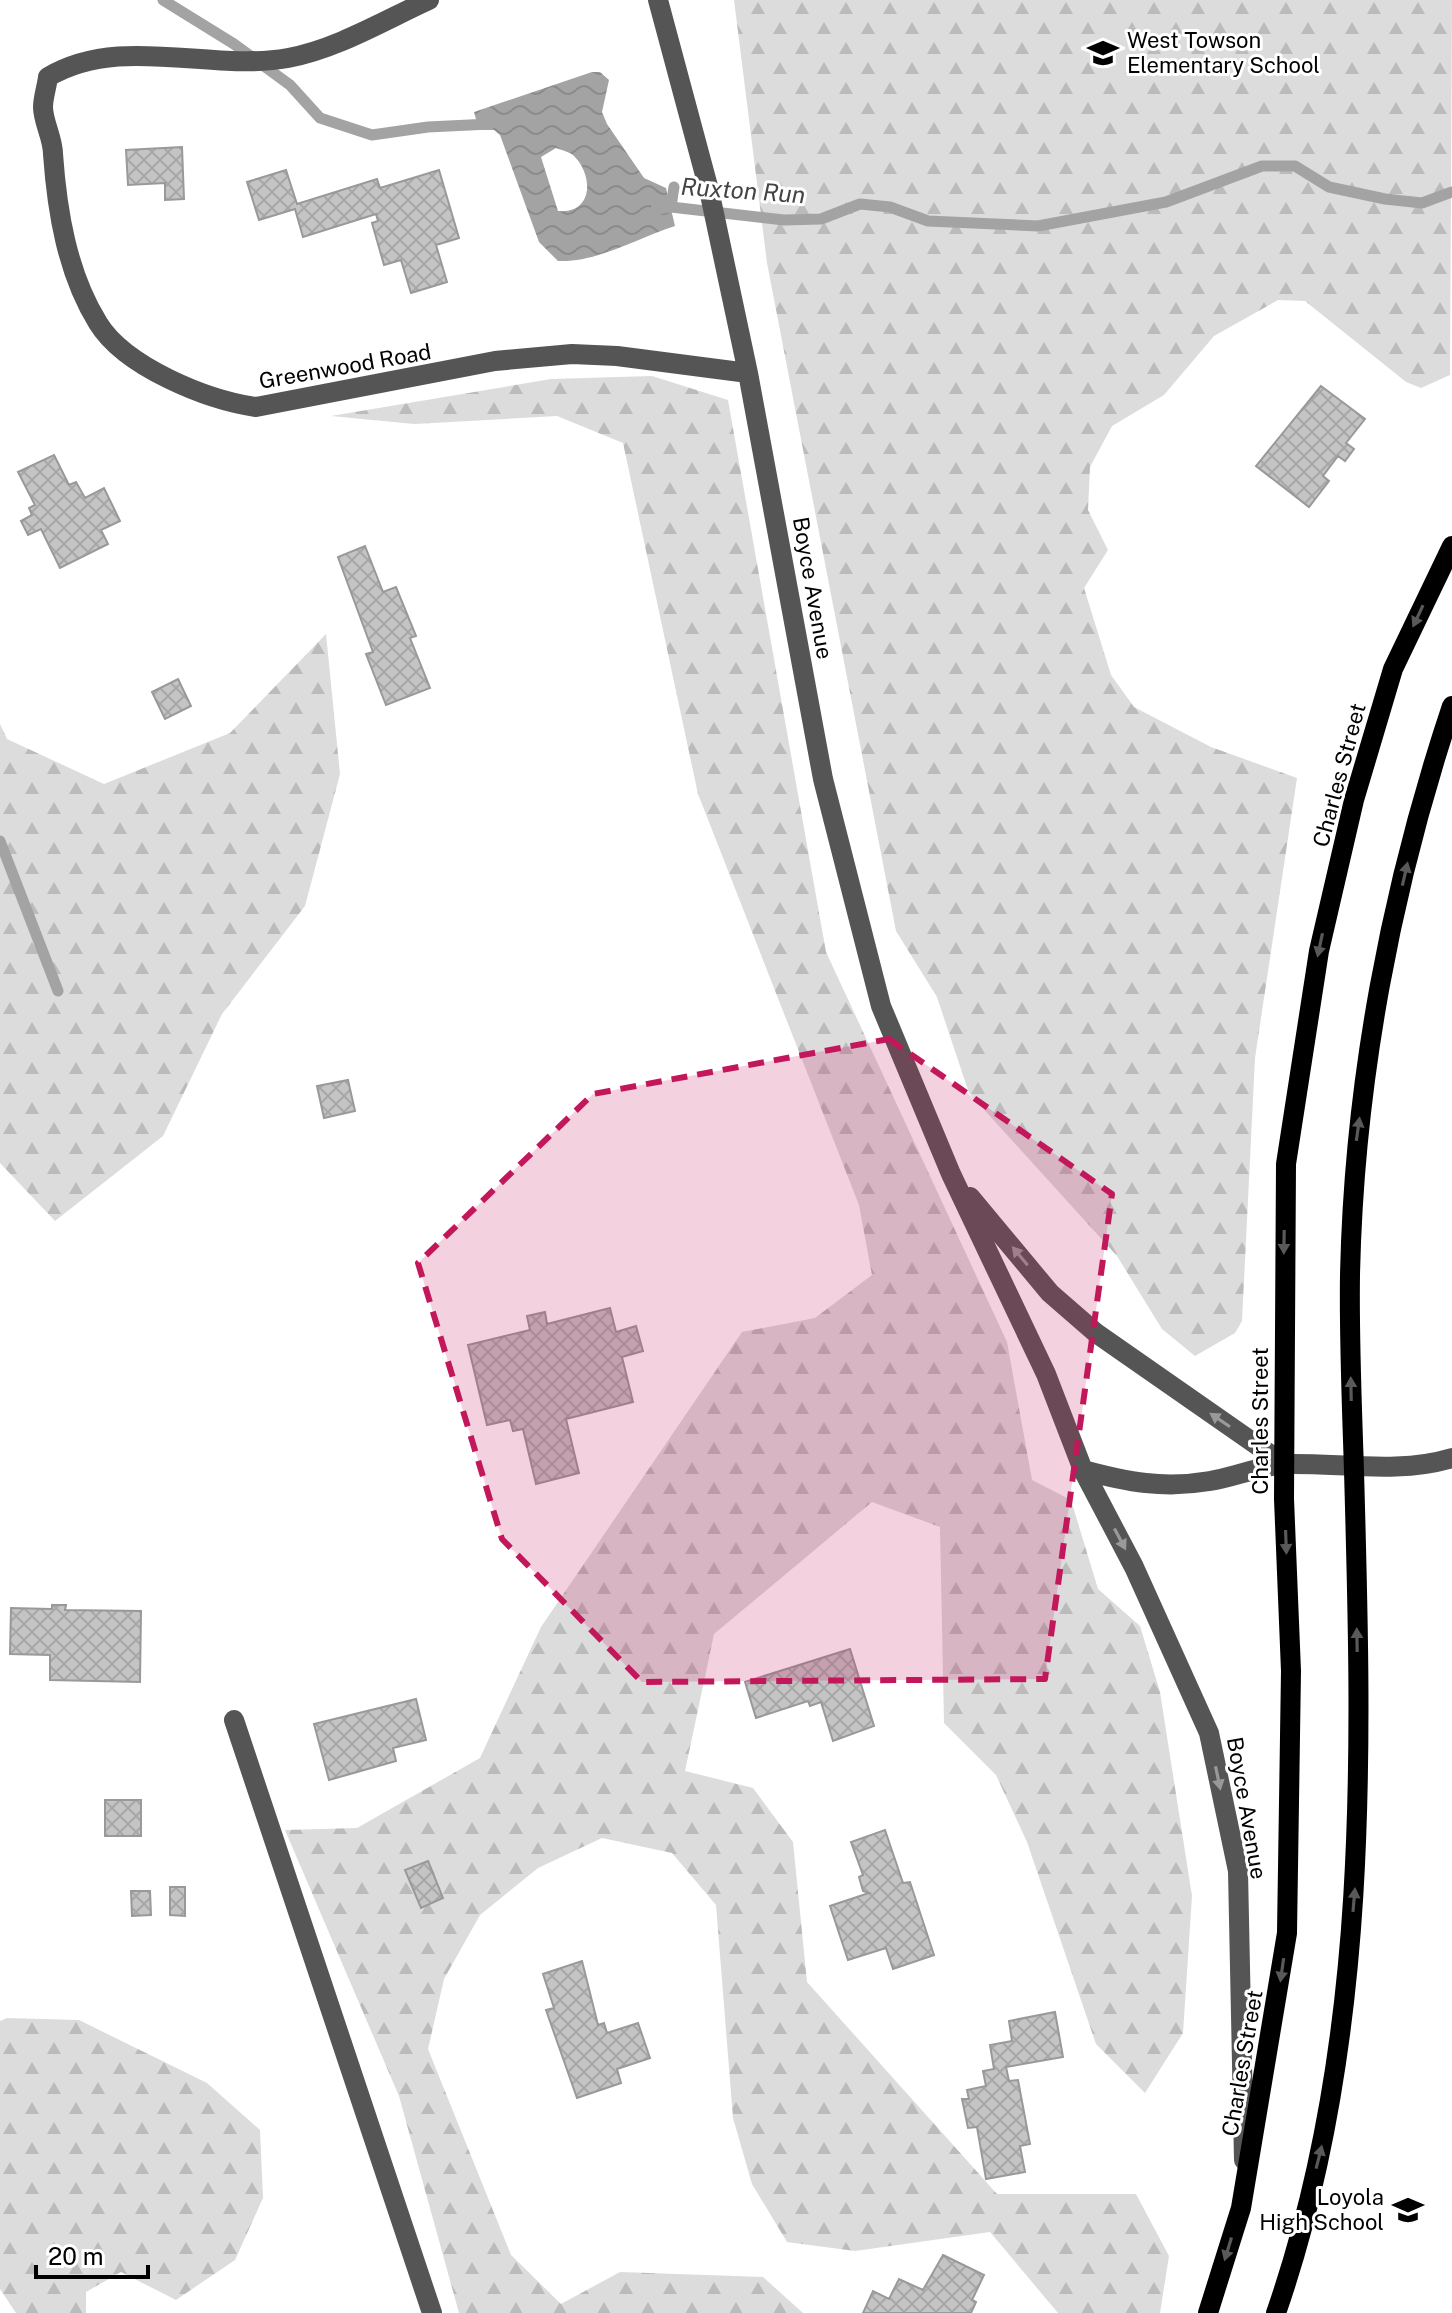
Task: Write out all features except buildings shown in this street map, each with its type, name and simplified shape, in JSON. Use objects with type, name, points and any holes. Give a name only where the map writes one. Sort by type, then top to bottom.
[{"type":"main road","name":"Charles Street","points":[[1208,2313],[1241,2208],[1287,1933],[1291,1671],[1284,1464],[1286,1164],[1319,951],[1354,800],[1393,669],[1452,546]]},
{"type":"main road","points":[[1276,2313],[1327,2126],[1355,1891],[1359,1756],[1350,1275],[1357,1141],[1384,964],[1418,819],[1452,706]]},
{"type":"street","name":"Greenwood Road","points":[[429,0],[360,32],[288,58],[202,60],[134,53],[71,64],[48,77],[42,108],[53,137],[57,210],[79,281],[98,324],[120,348],[153,369],[227,403],[256,407],[495,361],[572,354],[617,356],[748,373]]},
{"type":"street","name":"Boyce Avenue","points":[[658,0],[718,230],[748,373],[823,779],[881,1006],[951,1174],[1046,1374],[1083,1470],[1134,1567],[1209,1733],[1238,1871],[1244,2184]]},
{"type":"street","name":"Boyce Avenue","points":[[951,1174],[1050,1293],[1096,1333],[1284,1464]]},
{"type":"street","points":[[1083,1470],[1135,1485],[1208,1482],[1284,1464],[1354,1467],[1430,1464],[1452,1458]]},
{"type":"street","points":[[234,1720],[432,2313]]},
{"type":"highlighted area","points":[[889,1039],[1112,1194],[1045,1679],[642,1682],[502,1539],[418,1263],[593,1094]]},
{"type":"green space","points":[[734,0],[1452,0],[1450,375],[1421,388],[1406,382],[1305,301],[1278,300],[1214,336],[1164,395],[1112,426],[1090,467],[1088,510],[1108,550],[1084,588],[1111,675],[1134,707],[1211,747],[1297,778],[1255,1058],[1242,1321],[1235,1333],[1195,1356],[1162,1329],[1117,1256],[969,1093],[937,997],[896,931],[767,263]]},
{"type":"green space","points":[[652,376],[728,400],[826,952],[1007,1342],[1032,1480],[1071,1500],[1098,1589],[1140,1626],[1160,1692],[1192,1896],[1183,2033],[1145,2093],[1096,2044],[1027,1842],[996,1775],[944,1723],[940,1527],[872,1502],[714,1634],[685,1771],[753,1788],[793,1842],[807,1982],[997,2194],[1136,2194],[1169,2256],[1160,2313],[1058,2313],[990,2232],[855,2251],[787,2242],[752,2184],[733,2118],[716,1905],[672,1853],[602,1838],[538,1868],[480,1915],[444,1979],[428,2049],[511,2255],[561,2304],[620,2272],[763,2277],[803,2313],[459,2313],[399,2096],[285,1830],[357,1828],[480,1758],[541,1627],[742,1332],[815,1318],[872,1275],[859,1205],[698,794],[623,443],[557,416],[414,424],[331,416],[551,379]]},
{"type":"green space","points":[[326,634],[340,774],[305,906],[222,1014],[163,1136],[55,1221],[0,1163],[0,724],[7,739],[104,784],[230,733]]},
{"type":"green space","points":[[7,2018],[79,2020],[207,2083],[260,2130],[263,2198],[235,2260],[176,2300],[121,2272],[86,2292],[86,2313],[16,2313],[0,2289],[0,2021]]},
{"type":"water","points":[[592,72],[600,72],[609,80],[602,112],[607,124],[644,178],[666,188],[675,226],[602,254],[558,261],[539,242],[500,135],[494,130],[479,130],[474,112]],"holes":[[[556,148],[574,156],[585,173],[587,192],[584,200],[570,210],[558,211],[541,157]]]},
{"type":"waterway","name":"Ruxton Run","points":[[163,0],[234,44],[290,85],[320,118],[372,135],[428,127],[490,124]]},
{"type":"waterway","name":"Ruxton Run","points":[[656,209],[671,207],[784,220],[821,219],[860,204],[890,207],[928,221],[1038,226],[1166,202],[1262,166],[1295,166],[1329,187],[1385,199],[1422,203],[1452,192]]},
{"type":"waterway","points":[[671,207],[674,187]]},
{"type":"waterway","points":[[0,841],[58,991]]},
{"type":"place","name":"West Towson Elementary School","points":[[1103,53]]},
{"type":"place","name":"Loyola High School","points":[[1408,2210]]}]
